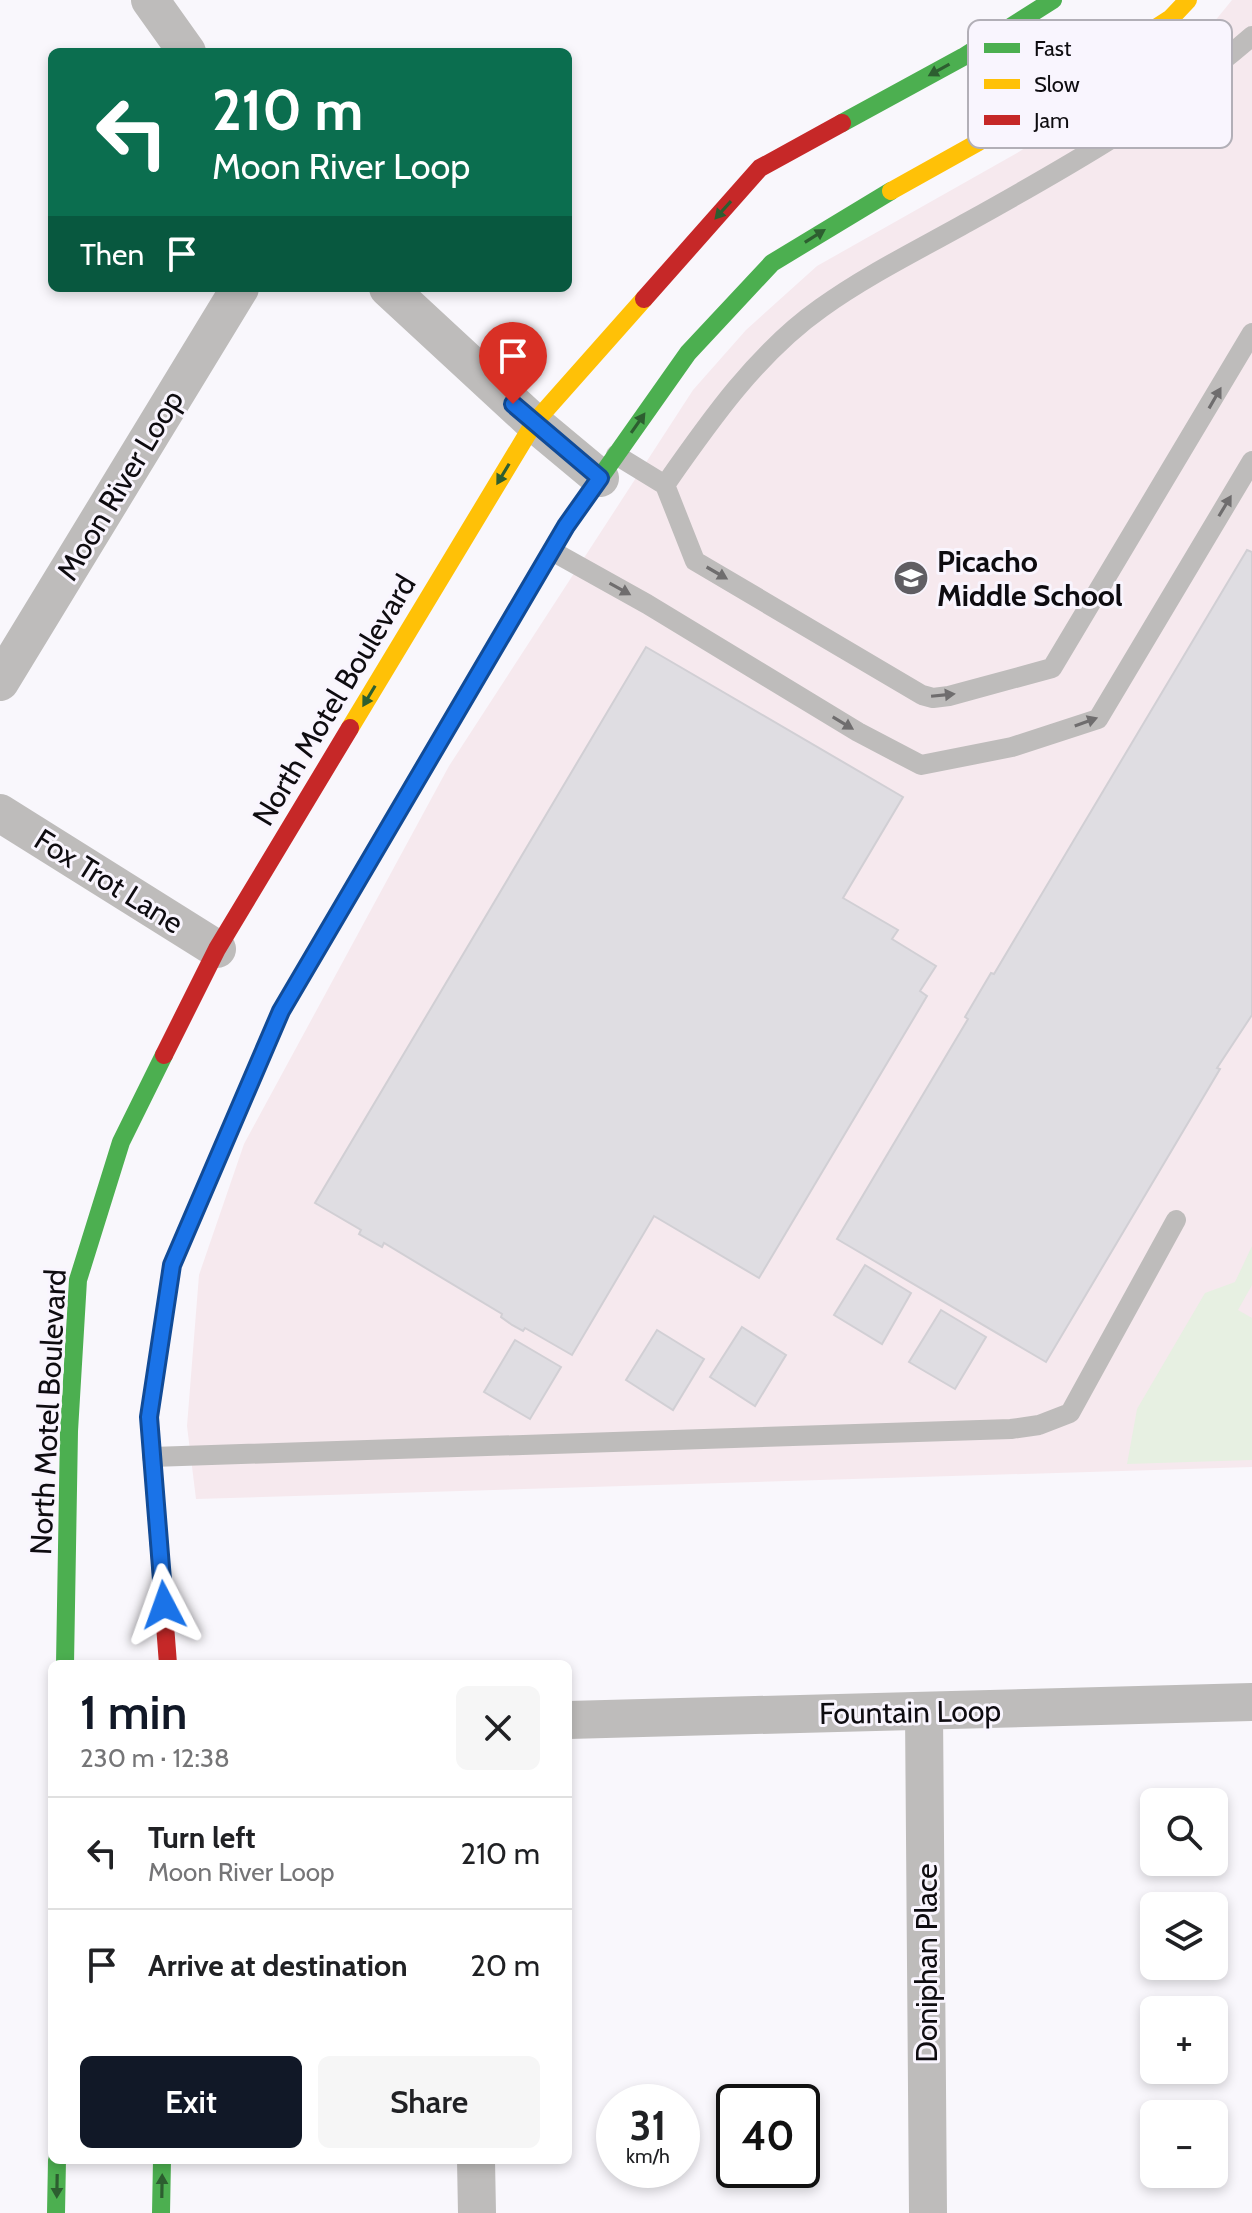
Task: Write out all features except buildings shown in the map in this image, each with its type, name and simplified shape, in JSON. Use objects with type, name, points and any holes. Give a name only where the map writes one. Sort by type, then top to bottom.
[{"type":"street","points":[[150,0],[184,48]]},
{"type":"street","name":"North Motel Boulevard","points":[[1021,20],[1053,0]]},
{"type":"street","points":[[1168,20],[1188,0]]},
{"type":"street","name":"North Motel Boulevard","points":[[65,1660],[69,1431],[78,1280],[121,1142],[217,949],[534,423],[760,168],[968,54]]},
{"type":"street","points":[[168,1660],[149,1417],[172,1265],[281,1011],[552,551],[688,353],[772,263],[968,148]]},
{"type":"street","name":"Moon River Loop","points":[[0,682],[238,292]]},
{"type":"street","points":[[392,292],[534,423],[608,466]]},
{"type":"street","name":"Fox Trot Lane","points":[[0,813],[217,949]]},
{"type":"street","name":"Fountain Loop","points":[[572,1720],[1252,1702]]},
{"type":"street","name":"Doniphan Place","points":[[924,1712],[928,2213]]},
{"type":"street","points":[[56,2213],[57,2164]]},
{"type":"street","points":[[161,2213],[162,2164]]},
{"type":"street","points":[[476,2164],[477,2213]]},
{"type":"lane","points":[[1232,53],[1252,36]]},
{"type":"lane","points":[[665,485],[736,391],[777,345],[821,307],[865,277],[1097,148]]},
{"type":"lane","points":[[665,485],[695,561],[922,695],[933,698],[981,688],[1052,668],[1252,333]]},
{"type":"lane","points":[[552,551],[647,604],[858,732],[921,765],[1012,747],[1098,719],[1252,461]]},
{"type":"lane","points":[[608,466],[665,485]]},
{"type":"lane","points":[[152,1457],[1011,1429],[1039,1425],[1070,1413],[1176,1220]]},
{"type":"shaded area","name":"Picacho Middle School","points":[[1232,0],[1252,0],[1252,1467],[196,1499],[187,1426],[199,1275],[244,1144],[449,766],[693,390],[746,330],[817,266],[1025,148],[1232,148],[1232,20],[1216,20]]},
{"type":"shaded area","points":[[1252,1246],[1252,1285],[1238,1310],[1252,1318],[1252,1460],[1127,1464],[1137,1409],[1205,1293],[1235,1282]]},
{"type":"traffic: fast","points":[[1021,20],[1053,0]]},
{"type":"traffic: fast","points":[[842,123],[968,54]]},
{"type":"traffic: fast","points":[[526,594],[566,526],[688,353],[772,263],[891,191]]},
{"type":"traffic: fast","points":[[163,1326],[172,1265],[281,1011],[420,774]]},
{"type":"traffic: fast","points":[[65,1660],[69,1431],[78,1280],[121,1142],[164,1055]]},
{"type":"traffic: fast","points":[[56,2213],[57,2164]]},
{"type":"traffic: fast","points":[[161,2213],[162,2164]]},
{"type":"traffic: slow","points":[[1168,20],[1188,0]]},
{"type":"traffic: slow","points":[[891,191],[968,148]]},
{"type":"traffic: slow","points":[[350,728],[534,423],[644,299]]},
{"type":"traffic: jam","points":[[644,299],[760,168],[842,123]]},
{"type":"traffic: jam","points":[[420,774],[526,594]]},
{"type":"traffic: jam","points":[[164,1055],[217,949],[350,728]]},
{"type":"traffic: jam","points":[[163,1326],[149,1417],[168,1660]]},
{"type":"place","name":"Picacho Middle School","points":[[911,578]]},
{"type":"route","points":[[164,1605],[149,1417],[172,1265],[281,1011],[566,526],[600,478],[513,404]]}]
